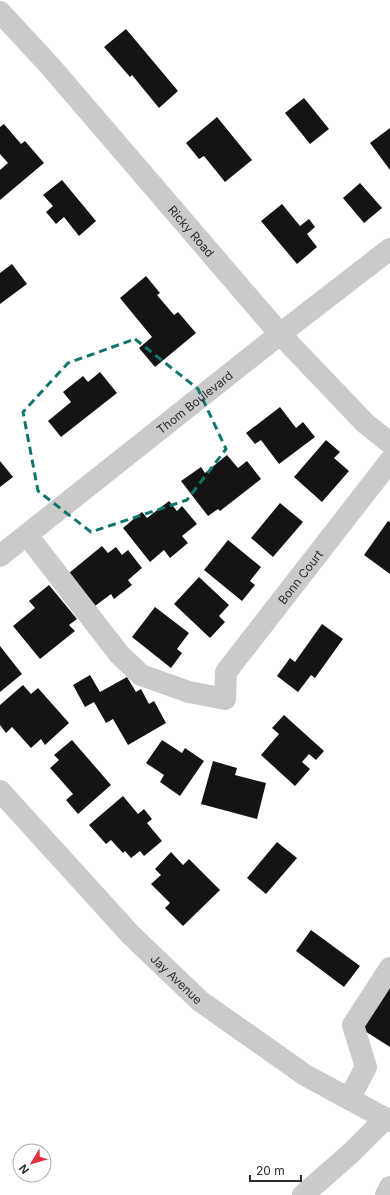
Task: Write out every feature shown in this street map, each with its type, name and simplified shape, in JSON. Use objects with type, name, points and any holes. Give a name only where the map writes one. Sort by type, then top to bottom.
[{"type":"street","name":"Ricky Road","points":[[0,12],[56,72],[280,334],[365,424],[390,443]]},
{"type":"street","name":"Thom Boulevard","points":[[0,556],[280,334],[390,250]]},
{"type":"street","name":"Bonn Court","points":[[27,535],[119,654],[141,675],[189,692],[225,699],[226,672],[390,461]]},
{"type":"street","name":"Jay Avenue","points":[[0,791],[131,935],[200,1001],[305,1075],[388,1120]]},
{"type":"street","points":[[349,1099],[366,1067],[353,1025],[390,968]]},
{"type":"street","points":[[303,1195],[388,1120]]},
{"type":"street","points":[[386,1195],[390,1187]]},
{"type":"highlighted area","points":[[135,339],[198,389],[226,449],[187,500],[91,532],[38,491],[23,412],[68,363]]},
{"type":"building","points":[[126,29],[178,91],[159,108],[132,75],[130,77],[104,47]]},
{"type":"building","points":[[304,98],[329,129],[310,144],[285,113]]},
{"type":"building","points":[[217,117],[252,160],[225,182],[204,156],[199,159],[186,143]]},
{"type":"building","points":[[4,124],[21,144],[25,141],[44,163],[0,200],[0,170],[8,163],[0,154],[0,127]]},
{"type":"building","points":[[390,128],[390,170],[370,143]]},
{"type":"building","points":[[62,180],[96,221],[79,236],[64,217],[56,224],[46,212],[53,206],[43,195]]},
{"type":"building","points":[[360,183],[382,208],[364,223],[343,198]]},
{"type":"building","points":[[282,204],[300,226],[309,219],[315,227],[307,234],[317,247],[297,264],[261,221]]},
{"type":"building","points":[[12,264],[27,284],[0,304],[0,273]]},
{"type":"building","points":[[146,276],[160,293],[157,295],[174,315],[178,312],[196,333],[155,367],[139,348],[152,337],[120,298]]},
{"type":"building","points":[[100,372],[117,393],[61,437],[48,421],[71,402],[63,392],[83,376],[88,382]]},
{"type":"building","points":[[280,407],[296,428],[303,422],[315,437],[279,464],[261,440],[255,444],[246,433]]},
{"type":"building","points":[[326,440],[340,452],[334,458],[349,471],[322,502],[294,477]]},
{"type":"building","points":[[227,455],[238,468],[247,461],[261,479],[220,511],[218,509],[208,516],[181,481],[201,467],[205,473]]},
{"type":"building","points":[[0,461],[13,477],[0,487]]},
{"type":"building","points":[[169,501],[177,511],[182,506],[197,524],[182,536],[188,543],[170,558],[164,550],[150,562],[123,528],[142,512],[147,518]]},
{"type":"building","points":[[280,503],[303,522],[273,557],[251,538]]},
{"type":"building","points":[[388,521],[390,522],[390,574],[364,555]]},
{"type":"building","points":[[228,540],[261,567],[250,581],[255,585],[242,601],[204,570]]},
{"type":"building","points":[[102,546],[108,553],[116,547],[122,555],[128,550],[142,568],[128,580],[132,585],[114,599],[111,594],[95,606],[69,573]]},
{"type":"building","points":[[199,577],[229,605],[219,616],[225,622],[210,638],[174,604]]},
{"type":"building","points":[[49,585],[77,619],[69,625],[75,631],[40,659],[13,626],[35,608],[29,601]]},
{"type":"building","points":[[155,607],[189,633],[177,649],[182,653],[171,668],[132,637]]},
{"type":"building","points":[[322,624],[343,639],[315,678],[311,675],[298,692],[277,676],[290,658],[295,662]]},
{"type":"building","points":[[0,646],[22,674],[0,692]]},
{"type":"building","points":[[90,675],[100,692],[127,677],[136,692],[141,689],[149,704],[154,701],[166,723],[128,745],[113,719],[106,723],[94,702],[85,707],[73,685]]},
{"type":"building","points":[[23,685],[31,694],[38,688],[69,723],[45,745],[41,739],[31,748],[12,727],[6,733],[0,725],[0,705]]},
{"type":"building","points":[[284,715],[324,751],[316,760],[309,754],[302,762],[310,769],[295,786],[261,755],[279,734],[272,728]]},
{"type":"building","points":[[72,740],[111,785],[78,814],[66,800],[73,794],[50,768],[59,760],[54,755]]},
{"type":"building","points":[[162,740],[182,753],[185,748],[204,761],[180,796],[160,782],[164,775],[146,763]]},
{"type":"building","points":[[213,761],[237,768],[235,775],[266,783],[257,819],[201,804]]},
{"type":"building","points":[[123,796],[138,814],[144,809],[152,819],[147,823],[162,841],[144,856],[140,851],[131,858],[125,851],[123,853],[111,840],[106,844],[89,825]]},
{"type":"building","points":[[277,842],[297,858],[266,894],[247,878]]},
{"type":"building","points":[[171,852],[183,865],[189,859],[220,890],[183,926],[165,908],[170,903],[151,884],[161,875],[155,869]]},
{"type":"building","points":[[311,930],[360,966],[344,987],[296,951]]},
{"type":"building","points":[[390,981],[390,1047],[357,1026]]}]
